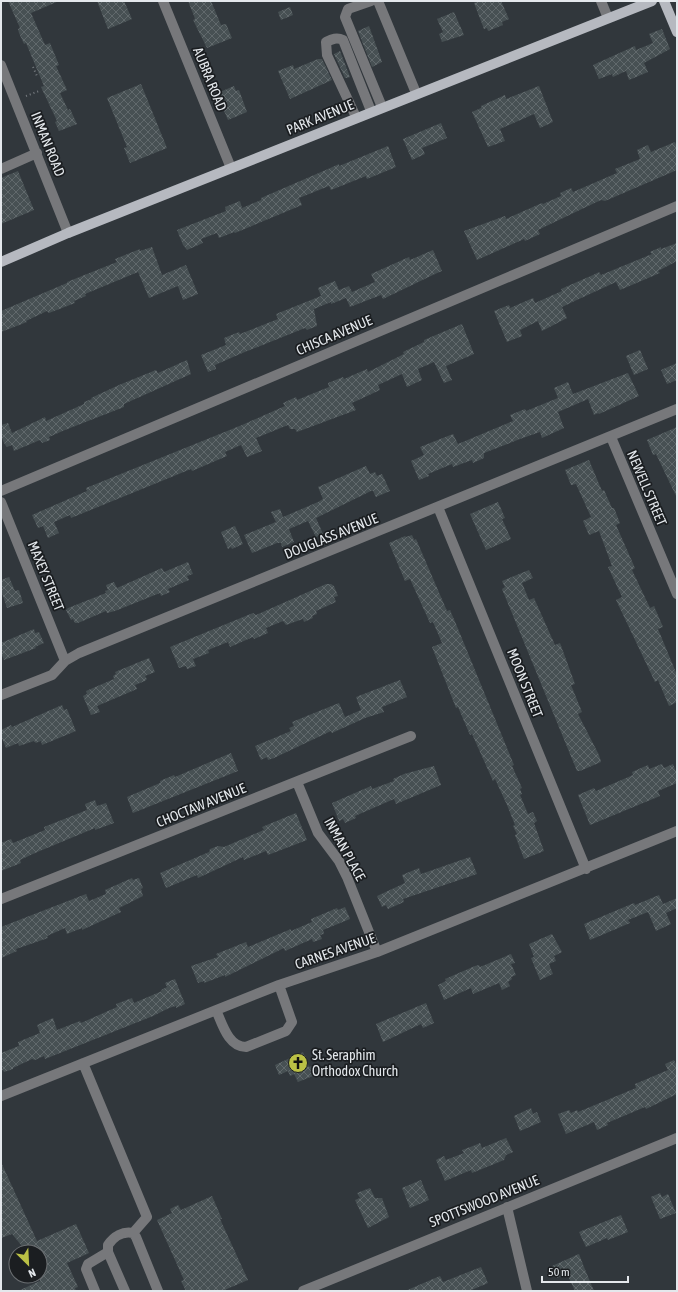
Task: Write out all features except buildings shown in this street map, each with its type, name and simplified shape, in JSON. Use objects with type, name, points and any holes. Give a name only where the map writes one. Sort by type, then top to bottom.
[{"type":"main road","name":"PARK AVENUE","points":[[1,262],[68,233],[416,93],[608,18],[634,4],[652,1]]},
{"type":"main road","points":[[664,1],[677,32]]},
{"type":"street","name":"AUBRA ROAD","points":[[163,1],[231,168]]},
{"type":"street","points":[[370,1],[348,9],[345,17],[382,107]]},
{"type":"street","points":[[378,1],[416,93]]},
{"type":"street","points":[[602,1],[608,18]]},
{"type":"street","points":[[356,118],[328,55],[326,42],[330,40],[339,38],[346,44],[371,112]]},
{"type":"street","name":"INMAN ROAD","points":[[1,65],[68,233]]},
{"type":"street","points":[[1,169],[36,153]]},
{"type":"street","name":"CHISCA AVENUE","points":[[1,491],[677,206]]},
{"type":"street","name":"DOUGLASS AVENUE","points":[[1,694],[52,675],[65,660],[93,647],[677,409]]},
{"type":"street","name":"NEWELL STREET","points":[[610,437],[677,594]]},
{"type":"street","name":"MAXEY STREET","points":[[1,502],[65,660]]},
{"type":"street","name":"MOON STREET","points":[[438,507],[586,869]]},
{"type":"street","name":"CHOCTAW AVENUE","points":[[1,899],[411,736]]},
{"type":"street","name":"INMAN PLACE","points":[[297,782],[318,833],[339,861],[347,877],[377,952]]},
{"type":"street","name":"CARNES AVENUE","points":[[1,1096],[279,985],[377,952],[586,869],[677,831]]},
{"type":"street","points":[[216,1010],[232,1042],[240,1047],[246,1047],[286,1031],[292,1022],[279,985]]},
{"type":"street","points":[[83,1063],[147,1217],[133,1233],[124,1233],[116,1236],[108,1245],[108,1252],[125,1291]]},
{"type":"street","name":"SPOTTSWOOD AVENUE","points":[[303,1291],[677,1138]]},
{"type":"street","points":[[508,1207],[527,1291]]},
{"type":"street","points":[[133,1233],[158,1291]]},
{"type":"street","points":[[95,1291],[86,1269],[88,1264],[108,1252]]},
{"type":"path","points":[[33,67],[37,76]]},
{"type":"path","points":[[26,96],[39,91]]},
{"type":"place","name":"St. Seraphim Orthodox Church","points":[[298,1063]]}]
